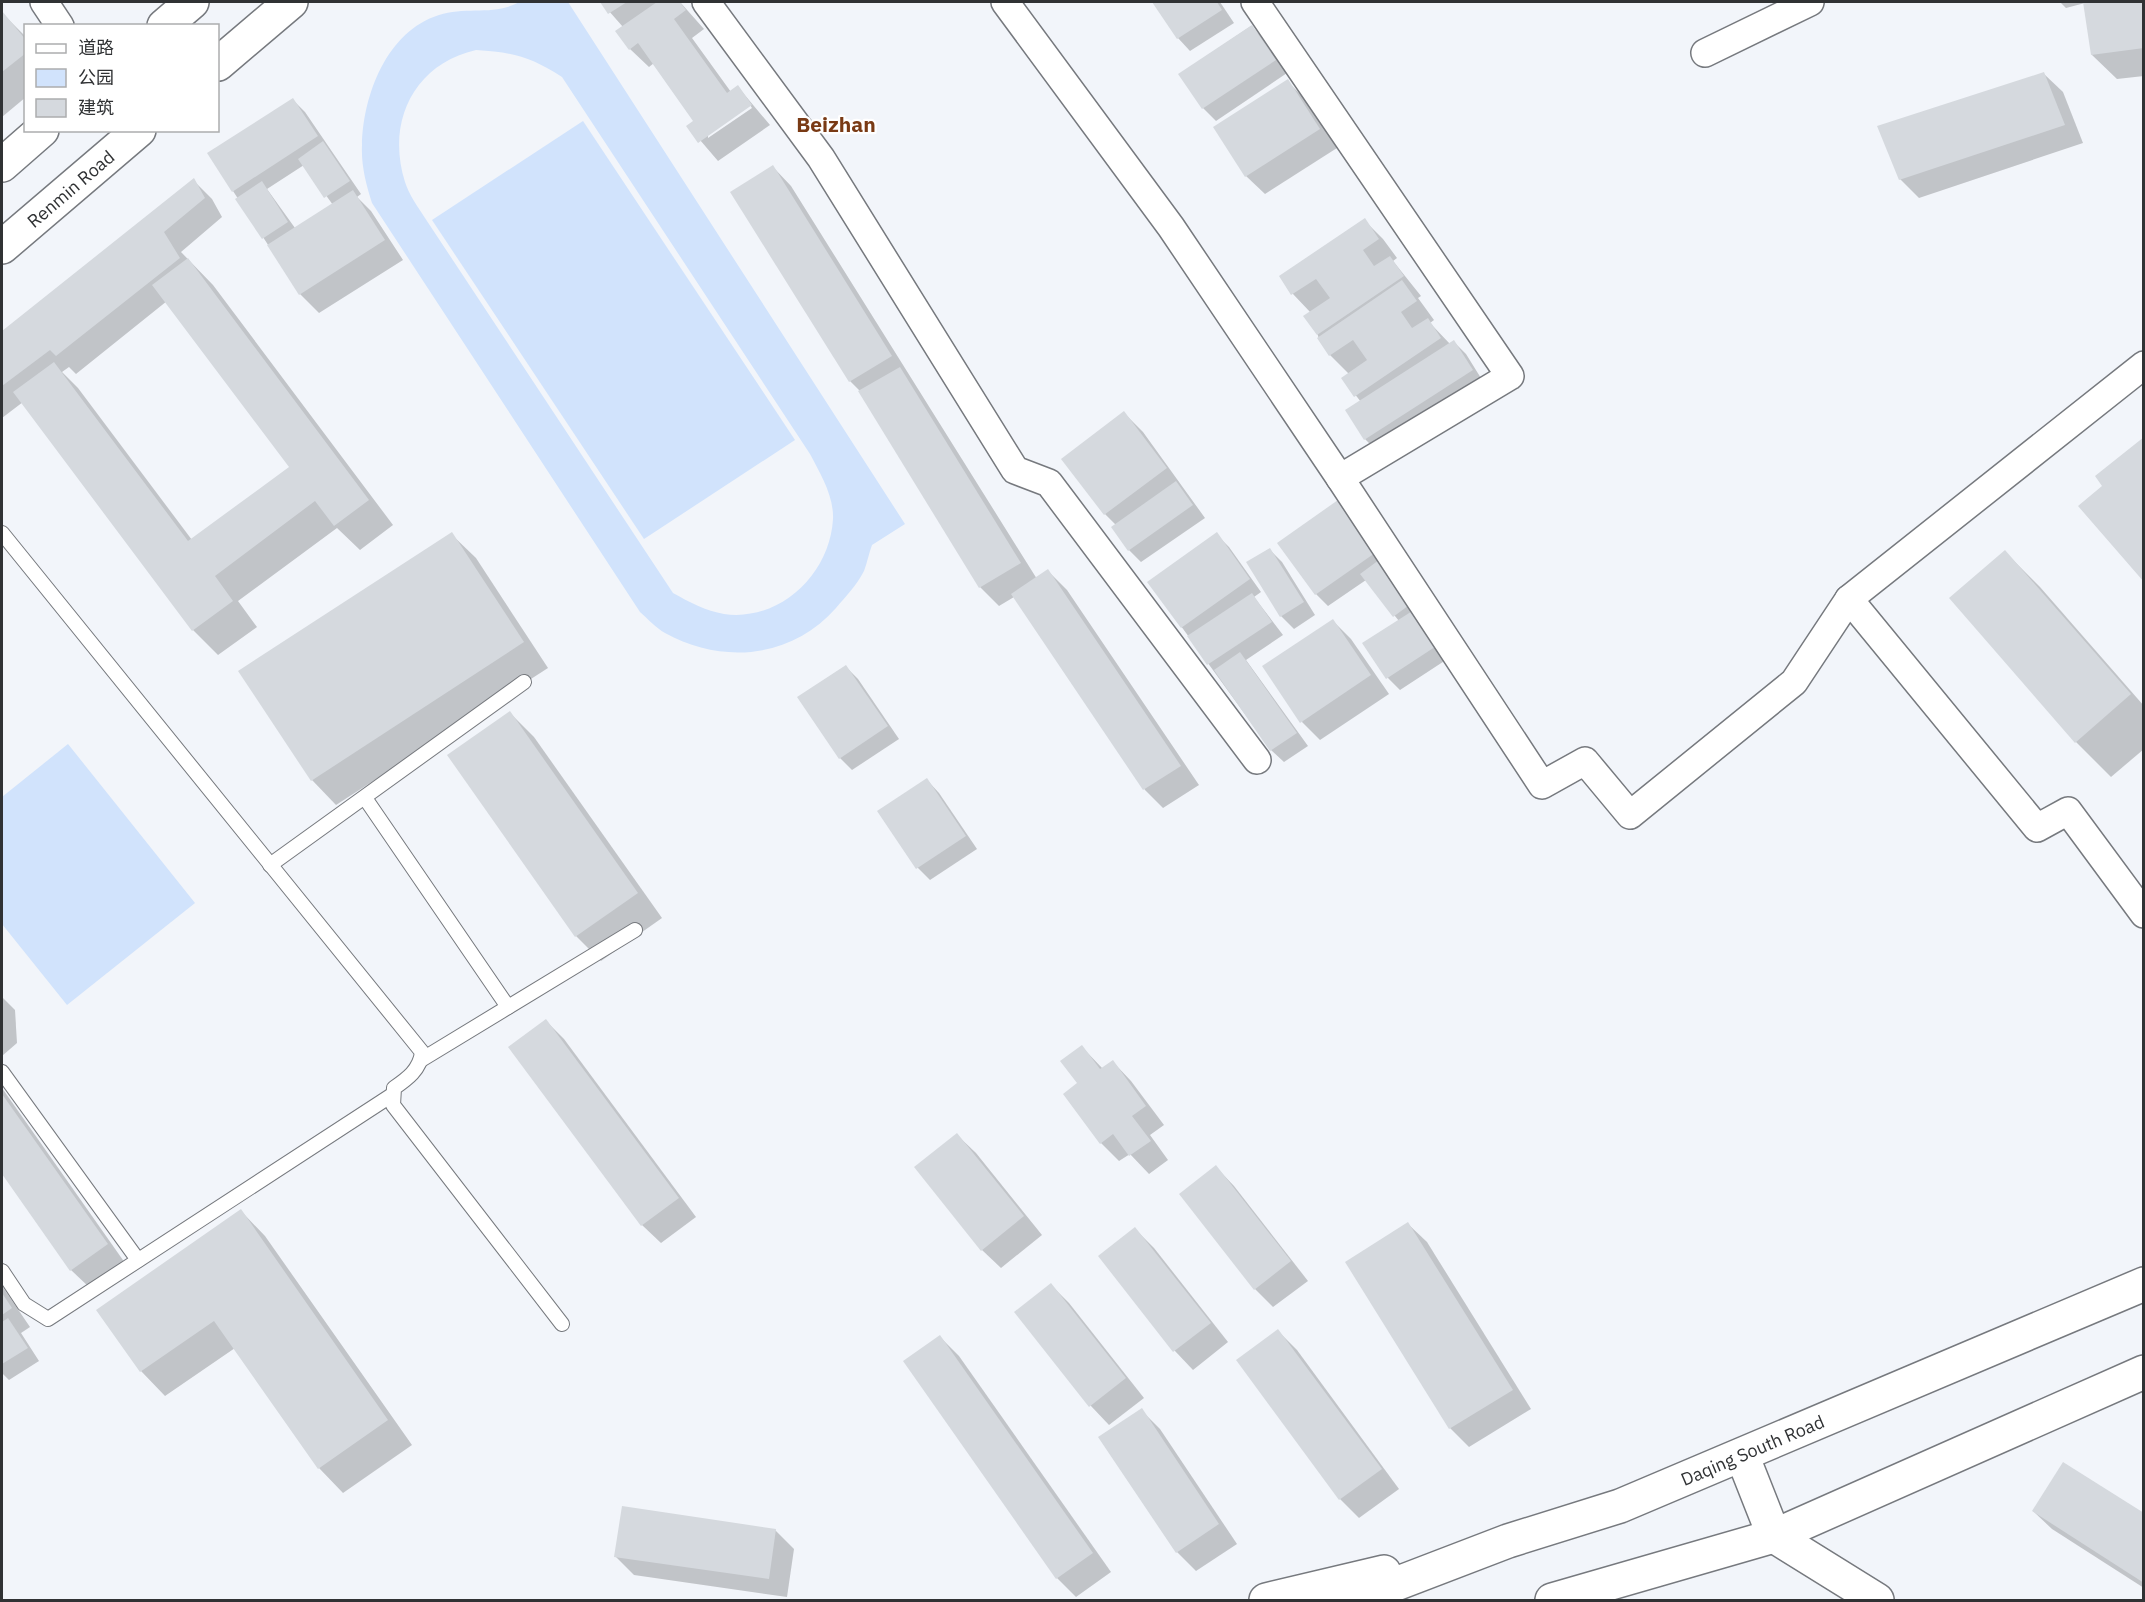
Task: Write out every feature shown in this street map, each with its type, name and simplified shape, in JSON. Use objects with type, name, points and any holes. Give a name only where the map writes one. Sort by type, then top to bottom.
[{"type":"main road","points":[[166,24],[192,2]]},
{"type":"main road","points":[[219,63],[291,2]]},
{"type":"main road","points":[[2,165],[40,132]]},
{"type":"main road","name":"Renmin Road","points":[[2,248],[137,132]]},
{"type":"main road","name":"Daqing South Road","points":[[1354,1600],[1508,1541],[1620,1506],[2144,1284]]},
{"type":"main road","points":[[1552,1600],[1774,1536],[2144,1372]]},
{"type":"main road","points":[[1742,1455],[1774,1536],[1877,1600]]},
{"type":"main road","points":[[1266,1600],[1508,1541]]},
{"type":"street","points":[[44,2],[59,24]]},
{"type":"street","points":[[706,2],[821,158],[1015,470],[1049,483],[1257,760]]},
{"type":"street","points":[[1005,2],[1171,226],[1341,478],[1542,785],[1585,761],[1630,815],[1794,682],[1850,599],[2144,365]]},
{"type":"street","points":[[1255,2],[1510,376],[1341,478]]},
{"type":"street","points":[[1705,53],[1810,2]]},
{"type":"street","points":[[1850,599],[2037,828],[2068,812],[2144,914]]},
{"type":"lane","points":[[2,533],[422,1052],[421,1060],[412,1075],[394,1088],[393,1105],[562,1324]]},
{"type":"lane","points":[[270,865],[524,682]]},
{"type":"lane","points":[[365,798],[508,1006]]},
{"type":"lane","points":[[421,1060],[635,930]]},
{"type":"lane","points":[[2,1072],[138,1260]]},
{"type":"lane","points":[[2,1271],[24,1305],[48,1319],[392,1095]]},
{"type":"green space","points":[[519,2],[568,2],[905,524],[872,545],[864,571],[851,590],[818,625],[799,638],[756,651],[710,650],[665,633],[640,612],[372,203],[362,160],[363,126],[373,86],[392,50],[405,35],[421,23],[439,15],[510,6]],"holes":[[[476,50],[531,60],[562,77],[814,461],[826,485],[833,510],[830,539],[823,558],[812,575],[782,602],[764,610],[745,614],[724,614],[691,603],[673,593],[411,196],[400,160],[399,138],[410,99],[421,82],[436,68],[454,57]]]},
{"type":"green space","points":[[583,121],[795,440],[644,539],[432,220]]},
{"type":"green space","points":[[68,744],[195,903],[67,1005],[2,924],[2,797]]},
{"type":"building","points":[[600,2],[627,2],[608,14]]},
{"type":"building","points":[[657,2],[680,2],[686,10],[674,19],[727,93],[738,85],[752,105],[698,143],[686,126],[693,121],[638,43],[629,50],[615,31]]},
{"type":"building","points":[[1152,2],[1217,2],[1222,10],[1177,39]]},
{"type":"building","points":[[2083,2],[2144,2],[2144,48],[2091,55]]},
{"type":"building","points":[[2,11],[24,38],[24,55],[2,72]]},
{"type":"building","points":[[1252,25],[1276,60],[1202,109],[1178,74]]},
{"type":"building","points":[[2044,72],[2065,125],[1899,180],[1877,126]]},
{"type":"building","points":[[1288,79],[1320,129],[1245,177],[1213,127]]},
{"type":"building","points":[[293,98],[318,136],[232,192],[207,153]]},
{"type":"building","points":[[323,141],[350,181],[324,198],[298,159]]},
{"type":"building","points":[[773,165],[892,356],[849,382],[730,192]]},
{"type":"building","points":[[194,178],[205,198],[164,232],[180,258],[56,356],[50,350],[2,386],[2,331]]},
{"type":"building","points":[[262,181],[288,222],[262,239],[235,199]]},
{"type":"building","points":[[353,190],[385,240],[299,295],[267,245]]},
{"type":"building","points":[[1365,218],[1379,239],[1363,250],[1374,266],[1390,256],[1404,276],[1317,335],[1303,316],[1330,298],[1316,279],[1291,295],[1279,276]]},
{"type":"building","points":[[188,258],[369,500],[334,526],[315,501],[215,576],[233,601],[192,631],[13,392],[54,362],[188,541],[289,467],[152,285]]},
{"type":"building","points":[[1402,280],[1417,301],[1401,312],[1412,328],[1428,318],[1441,338],[1354,397],[1341,378],[1367,360],[1353,340],[1329,356],[1317,338]]},
{"type":"building","points":[[1454,340],[1473,370],[1364,440],[1345,410]]},
{"type":"building","points":[[900,367],[1021,563],[979,588],[858,391]]},
{"type":"building","points":[[1124,411],[1167,468],[1104,515],[1061,459]]},
{"type":"building","points":[[2144,437],[2144,582],[2078,506],[2102,486],[2095,476]]},
{"type":"building","points":[[1176,481],[1193,505],[1128,551],[1111,527]]},
{"type":"building","points":[[1338,500],[1375,553],[1315,595],[1277,543]]},
{"type":"building","points":[[452,532],[524,642],[311,781],[238,671]]},
{"type":"building","points":[[1217,532],[1250,579],[1181,628],[1147,582]]},
{"type":"building","points":[[1270,548],[1304,602],[1280,617],[1246,562]]},
{"type":"building","points":[[2005,550],[2131,694],[2075,743],[1949,598]]},
{"type":"building","points":[[1383,557],[1416,600],[1393,617],[1360,574]]},
{"type":"building","points":[[1048,569],[1181,766],[1143,790],[1011,594]]},
{"type":"building","points":[[1252,593],[1272,622],[1207,665],[1187,636]]},
{"type":"building","points":[[1417,608],[1441,643],[1386,679],[1362,643]]},
{"type":"building","points":[[1333,619],[1371,675],[1300,723],[1262,666]]},
{"type":"building","points":[[1240,652],[1297,733],[1270,751],[1214,670]]},
{"type":"building","points":[[846,665],[888,726],[839,759],[797,697]]},
{"type":"building","points":[[510,711],[638,893],[575,937],[447,755]]},
{"type":"building","points":[[927,778],[966,836],[916,869],[877,811]]},
{"type":"building","points":[[546,1019],[679,1198],[641,1226],[508,1047]]},
{"type":"building","points":[[1082,1045],[1100,1069],[1113,1060],[1146,1106],[1132,1116],[1151,1141],[1129,1156],[1113,1134],[1100,1144],[1063,1094],[1077,1083],[1060,1061]]},
{"type":"building","points":[[2,1094],[108,1244],[70,1271],[2,1174]]},
{"type":"building","points":[[957,1133],[1024,1216],[981,1251],[914,1167]]},
{"type":"building","points":[[1216,1165],[1291,1261],[1254,1290],[1179,1194]]},
{"type":"building","points":[[241,1209],[388,1420],[318,1469],[214,1321],[140,1372],[96,1310]]},
{"type":"building","points":[[1408,1222],[1513,1390],[1449,1429],[1345,1262]]},
{"type":"building","points":[[1135,1227],[1211,1323],[1173,1352],[1098,1256]]},
{"type":"building","points":[[1051,1283],[1126,1378],[1089,1407],[1014,1312]]},
{"type":"building","points":[[2,1293],[12,1308],[2,1315]]},
{"type":"building","points":[[8,1318],[28,1348],[2,1364],[2,1322]]},
{"type":"building","points":[[1278,1329],[1382,1469],[1339,1500],[1236,1360]]},
{"type":"building","points":[[940,1335],[1093,1553],[1056,1579],[903,1361]]},
{"type":"building","points":[[1142,1408],[1219,1524],[1176,1553],[1098,1437]]},
{"type":"building","points":[[2063,1462],[2144,1513],[2144,1583],[2032,1511]]},
{"type":"building","points":[[622,1506],[776,1529],[769,1579],[614,1557]]},
{"type":"district","name":"Beizhan","points":[[836,124]]}]
